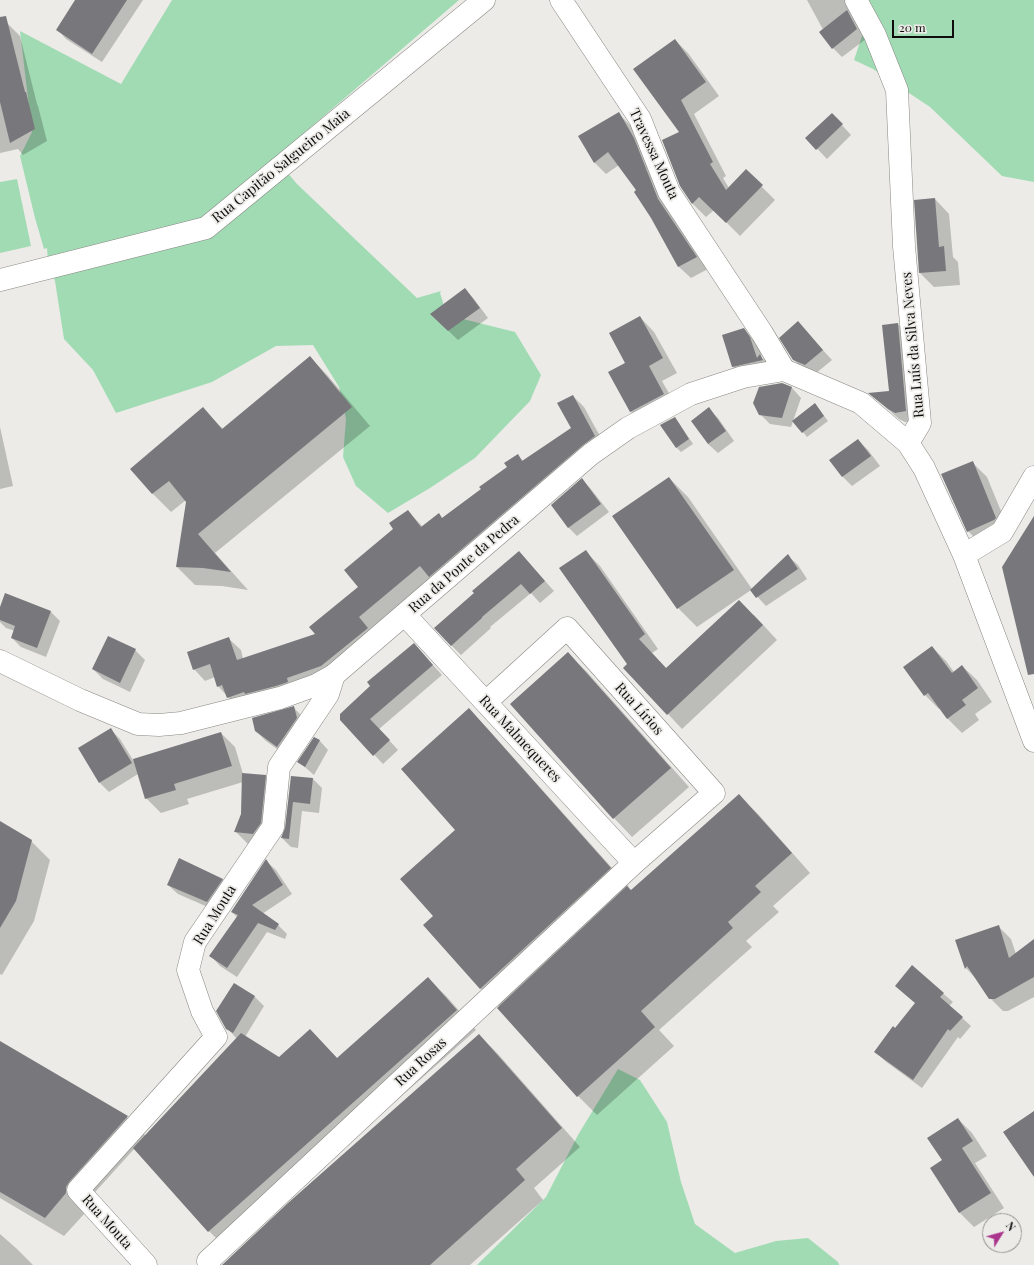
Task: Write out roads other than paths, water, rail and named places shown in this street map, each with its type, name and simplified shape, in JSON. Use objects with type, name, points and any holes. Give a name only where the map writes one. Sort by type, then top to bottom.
[{"type":"street","name":"Rua Capitão Salgueiro Maia","points":[[0,280],[206,228],[484,0]]},
{"type":"street","name":"Travessa Mouta","points":[[561,0],[640,119],[669,192],[762,333],[784,370]]},
{"type":"street","name":"Rua Luís da Silva Neves","points":[[856,0],[876,35],[897,90],[904,246],[920,423],[908,443]]},
{"type":"street","points":[[784,370],[861,403],[908,443],[924,468],[964,555],[1034,741]]},
{"type":"street","name":"Rua da Ponte da Pedra","points":[[0,661],[80,700],[138,724],[159,725],[181,723],[280,698],[316,685],[334,676],[591,454],[628,428],[691,394],[744,377],[784,370]]},
{"type":"street","points":[[964,555],[1002,532],[1034,477]]},
{"type":"street","name":"Rua Malmequeres","points":[[405,615],[634,864]]},
{"type":"street","name":"Rua Lírios","points":[[486,702],[567,628],[714,793],[634,864]]},
{"type":"street","name":"Rua Mouta","points":[[146,1265],[78,1190],[216,1037],[202,1010],[188,970],[195,942],[273,828],[279,768],[328,694],[334,676]]},
{"type":"street","name":"Rua Rosas","points":[[208,1261],[634,864]]}]
